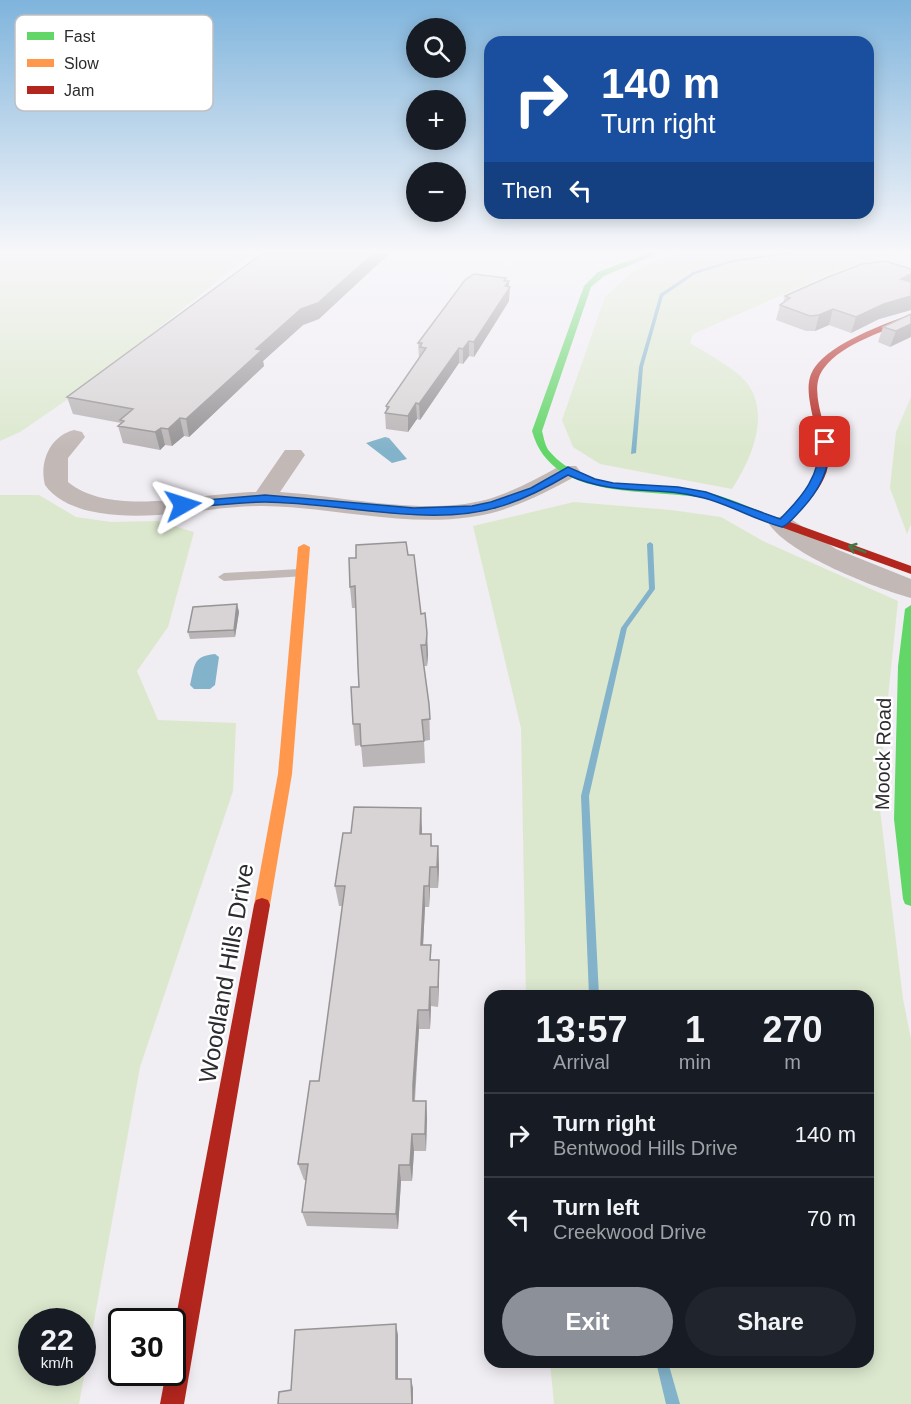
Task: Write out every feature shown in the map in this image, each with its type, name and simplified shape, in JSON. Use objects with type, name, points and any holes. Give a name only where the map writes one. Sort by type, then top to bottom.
[{"type":"street","points":[[577,319],[537,431],[537,442],[546,454],[568,471],[591,482],[613,486],[678,490],[706,495],[782,524],[811,531],[911,570]]},
{"type":"street","points":[[782,524],[809,495],[825,460],[825,442],[813,390],[817,370],[833,356],[908,319]]},
{"type":"street","points":[[74,437],[60,451],[53,465],[57,485],[84,502],[148,508],[265,498],[426,511],[472,510],[494,505],[534,490],[568,471]]},
{"type":"street","points":[[265,498],[273,481],[292,455]]},
{"type":"street","points":[[782,524],[796,538],[825,553],[911,589]]},
{"type":"street","name":"Woodland Hills Drive","points":[[172,1404],[285,774],[297,661],[300,573],[304,547]]},
{"type":"street","name":"Moock Road","points":[[911,609],[904,666],[902,819],[911,899]]},
{"type":"lane","points":[[224,577],[300,573]]},
{"type":"green space","points":[[0,319],[170,319],[74,395],[20,432],[0,441]]},
{"type":"green space","points":[[597,319],[728,319],[693,334],[690,343],[742,377],[754,396],[758,423],[756,437],[746,465],[732,489],[600,464],[573,447],[562,420]]},
{"type":"green space","points":[[911,397],[911,524],[907,534],[890,488],[896,432]]},
{"type":"green space","points":[[0,495],[39,495],[76,517],[111,522],[157,521],[194,532],[168,627],[137,671],[158,720],[236,723],[233,791],[140,1067],[96,1310],[96,1308],[18,1308],[18,1386],[82,1386],[79,1404],[0,1404]]},
{"type":"green space","points":[[574,502],[671,510],[721,517],[765,542],[898,601],[878,793],[903,999],[911,1039],[911,1404],[554,1404],[551,1368],[874,1368],[874,990],[526,990],[521,728],[473,526]]},
{"type":"water","points":[[385,437],[389,438],[407,459],[392,463],[366,443]]},
{"type":"water","points":[[215,654],[219,657],[215,685],[210,689],[194,689],[190,685],[196,663],[202,657]]},
{"type":"building","points":[[174,319],[290,319],[256,349],[262,350],[186,419],[180,418],[168,429],[161,428],[155,432],[118,426],[124,421],[120,420],[133,409],[67,397]]},
{"type":"building","points":[[436,319],[489,319],[474,342],[469,341],[463,349],[459,348],[408,416],[385,413],[389,407],[386,406],[426,348],[420,347],[422,343],[418,343]]},
{"type":"building","points":[[901,319],[911,319],[911,324],[896,331],[883,327]]},
{"type":"building","points":[[406,542],[408,555],[414,555],[421,614],[425,613],[426,645],[421,645],[430,719],[422,720],[424,741],[361,746],[360,724],[353,724],[351,687],[359,687],[355,586],[350,587],[349,558],[356,558],[356,545]]},
{"type":"building","points":[[237,604],[234,630],[188,632],[193,607]]},
{"type":"building","points":[[354,807],[421,808],[420,834],[431,834],[431,846],[438,846],[437,867],[430,867],[429,886],[424,886],[421,945],[431,945],[430,960],[439,960],[438,987],[430,987],[429,1010],[418,1010],[413,1085],[413,1101],[426,1101],[425,1134],[412,1134],[410,1165],[399,1165],[396,1214],[302,1212],[308,1164],[298,1164],[310,1081],[319,1081],[345,886],[335,886],[343,833],[351,833]]},
{"type":"building","points":[[396,1324],[396,1379],[411,1379],[412,1404],[278,1404],[279,1392],[291,1390],[295,1330]]},
{"type":"waterway","points":[[633,453],[641,367],[654,319]]},
{"type":"waterway","points":[[594,990],[585,796],[624,628],[652,589],[650,544]]},
{"type":"waterway","points":[[664,1368],[673,1404]]},
{"type":"traffic: fast","points":[[577,319],[537,431],[545,453],[559,466],[577,476],[597,482],[618,487],[710,496],[756,513]]},
{"type":"traffic: fast","points":[[911,609],[904,666],[902,819],[911,899]]},
{"type":"traffic: slow","points":[[262,905],[285,774],[304,547]]},
{"type":"traffic: jam","points":[[782,524],[811,491],[823,468],[824,443],[813,391],[813,379],[818,369],[848,346],[907,319]]},
{"type":"traffic: jam","points":[[756,513],[911,570]]},
{"type":"traffic: jam","points":[[172,1404],[262,905]]},
{"type":"route","points":[[183,505],[265,498],[414,511],[472,510],[494,505],[534,490],[568,471],[591,482],[613,486],[678,490],[706,495],[782,524],[809,495],[817,482],[825,460],[825,442]]}]
